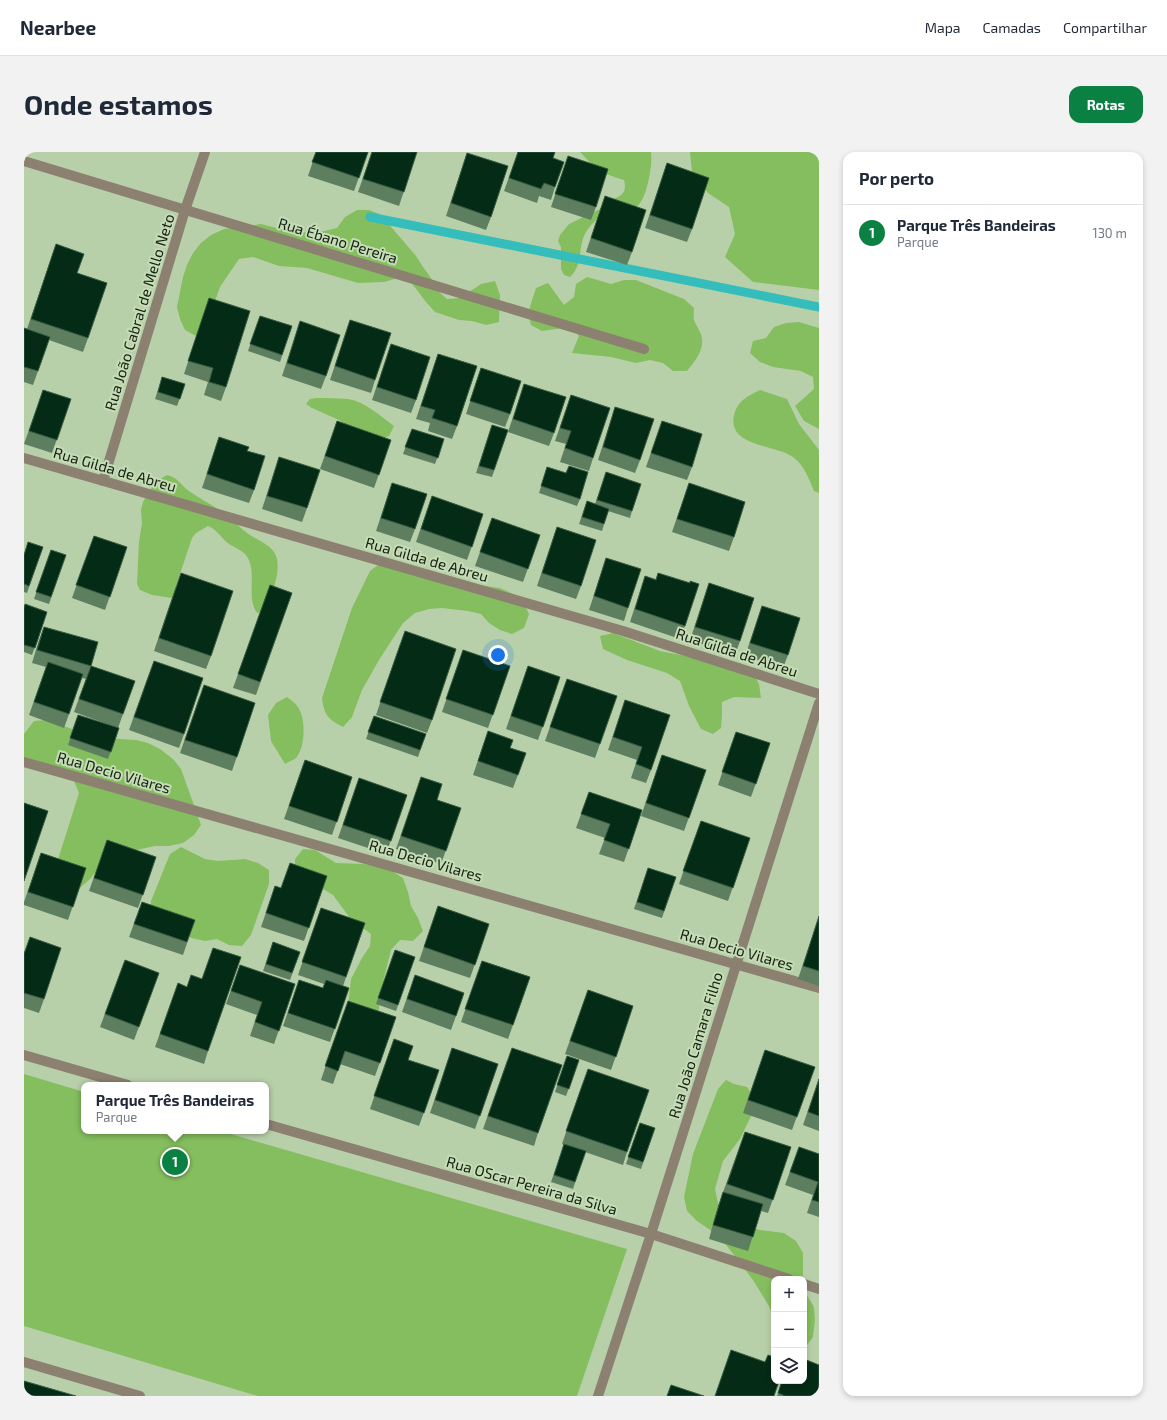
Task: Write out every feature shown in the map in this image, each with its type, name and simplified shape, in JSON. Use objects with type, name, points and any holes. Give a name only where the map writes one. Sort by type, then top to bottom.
[{"type":"street","name":"Rua João Cabral de Mello Neto","points":[[103,481],[185,210],[205,152]]},
{"type":"street","name":"Rua Ébano Pereira","points":[[24,161],[644,349]]},
{"type":"street","name":"Rua Gilda de Abreu","points":[[24,458],[623,631],[819,694]]},
{"type":"street","name":"Rua João Camara Filho","points":[[598,1396],[651,1234],[819,703]]},
{"type":"street","name":"Rua Decio Vilares","points":[[24,762],[819,988]]},
{"type":"street","points":[[24,1055],[118,1082]]},
{"type":"street","name":"Rua OScar Pereira da Silva","points":[[269,1125],[651,1234],[780,1276]]},
{"type":"street","points":[[807,1285],[819,1289]]},
{"type":"street","points":[[24,1362],[140,1396]]},
{"type":"green space","points":[[580,152],[651,152],[651,164],[646,190],[640,203],[633,208],[603,215],[592,224],[584,235],[575,272],[570,277],[564,275],[561,269],[561,247],[558,241],[560,235],[569,224],[600,209],[607,202],[621,195],[624,192],[625,187],[624,180],[601,171]]},
{"type":"green space","points":[[690,152],[819,152],[819,290],[753,282],[725,257],[735,234],[729,207],[708,193],[692,172]]},
{"type":"green space","points":[[357,210],[369,210],[381,215],[416,256],[431,278],[437,290],[447,299],[460,298],[481,284],[495,281],[500,295],[499,322],[486,325],[472,321],[459,320],[435,312],[410,281],[398,278],[384,282],[358,283],[307,268],[279,266],[253,257],[239,259],[220,287],[206,326],[196,336],[185,330],[177,307],[183,277],[193,253],[201,243],[211,235],[224,229],[261,224],[284,230],[297,230],[311,234],[337,228],[345,217]]},
{"type":"green space","points":[[587,277],[611,284],[624,280],[636,280],[684,299],[694,308],[694,319],[702,338],[702,343],[700,353],[687,371],[673,371],[663,363],[650,360],[636,363],[611,357],[572,353],[579,336],[570,327],[542,331],[531,325],[528,313],[536,288],[548,283],[564,305],[574,297],[576,284]]},
{"type":"green space","points":[[799,322],[819,328],[819,429],[804,421],[795,406],[814,389],[813,377],[801,371],[773,367],[760,362],[750,353],[753,341],[766,338],[774,327],[786,323]]},
{"type":"green space","points":[[760,390],[787,399],[799,424],[819,450],[819,493],[814,491],[803,468],[793,457],[754,443],[745,439],[738,433],[734,425],[735,410],[740,403],[751,394]]},
{"type":"green space","points":[[310,399],[348,399],[361,403],[394,426],[389,436],[383,438],[350,428],[339,420],[306,404]]},
{"type":"green space","points":[[167,475],[174,478],[189,491],[225,514],[247,533],[272,549],[276,556],[278,569],[272,591],[264,611],[257,613],[254,606],[252,599],[252,575],[249,560],[245,554],[229,544],[215,530],[208,526],[196,533],[192,538],[172,598],[152,595],[140,590],[137,584],[139,542],[142,523],[141,510],[143,502],[155,482]]},
{"type":"green space","points":[[382,562],[472,584],[500,588],[513,594],[523,602],[529,614],[524,628],[512,634],[500,630],[489,623],[481,614],[468,611],[442,608],[429,609],[415,613],[403,623],[379,660],[362,690],[352,717],[343,727],[330,719],[324,709],[322,698],[352,608],[370,571]]},
{"type":"green space","points":[[613,633],[660,651],[701,659],[740,663],[752,671],[759,684],[761,698],[734,697],[722,702],[721,728],[713,734],[701,729],[689,706],[680,681],[667,673],[627,660],[603,649],[600,636]]},
{"type":"green space","points":[[287,697],[295,703],[300,711],[304,732],[302,747],[299,753],[295,759],[285,764],[271,741],[268,715],[276,703]]},
{"type":"green space","points":[[46,720],[81,732],[106,738],[136,740],[148,743],[160,749],[173,759],[181,769],[201,825],[194,835],[183,843],[169,846],[155,846],[127,852],[101,864],[91,878],[80,888],[67,891],[56,866],[79,793],[74,781],[24,757],[24,734],[34,721]]},
{"type":"green space","points":[[181,847],[205,859],[218,861],[245,859],[258,863],[269,870],[269,884],[251,935],[242,946],[229,945],[217,939],[205,941],[191,938],[182,928],[181,915],[163,921],[151,914],[151,901],[170,854]]},
{"type":"green space","points":[[303,849],[315,850],[336,863],[364,864],[378,867],[392,871],[403,878],[411,906],[423,931],[413,941],[400,940],[391,950],[380,994],[379,1009],[373,1027],[348,1006],[351,979],[370,946],[371,934],[350,918],[333,895],[295,872],[295,859]]},
{"type":"green space","points":[[24,1074],[81,1091],[81,1134],[230,1134],[627,1249],[577,1396],[258,1396],[24,1326]]},
{"type":"green space","points":[[726,1080],[734,1084],[747,1087],[755,1099],[753,1112],[740,1139],[723,1161],[715,1189],[718,1203],[724,1215],[747,1226],[760,1230],[784,1233],[796,1241],[803,1253],[803,1276],[771,1276],[771,1312],[753,1280],[719,1236],[697,1221],[687,1211],[684,1197],[693,1154],[718,1089]]},
{"type":"green space","points":[[807,1296],[814,1307],[815,1320],[813,1337],[807,1345]]},
{"type":"building","points":[[316,152],[368,152],[359,178],[312,162]]},
{"type":"building","points":[[372,152],[417,152],[404,192],[363,179]]},
{"type":"building","points":[[518,152],[555,152],[553,158],[564,162],[555,187],[544,183],[541,189],[509,178]]},
{"type":"building","points":[[467,153],[508,166],[491,217],[451,203]]},
{"type":"building","points":[[568,156],[608,169],[596,207],[555,194]]},
{"type":"building","points":[[667,163],[709,178],[692,229],[650,215]]},
{"type":"building","points":[[605,196],[646,210],[632,252],[591,238]]},
{"type":"building","points":[[56,244],[84,254],[77,273],[107,283],[88,338],[31,319]]},
{"type":"building","points":[[209,298],[250,311],[226,387],[209,382],[213,368],[188,361]]},
{"type":"building","points":[[260,316],[292,326],[282,355],[250,344]]},
{"type":"building","points":[[350,320],[391,333],[375,380],[335,366]]},
{"type":"building","points":[[300,321],[340,335],[326,376],[287,363]]},
{"type":"building","points":[[24,328],[50,337],[38,371],[24,367]]},
{"type":"building","points":[[391,344],[430,357],[416,400],[377,387]]},
{"type":"building","points":[[438,354],[477,366],[457,426],[432,418],[435,410],[421,406]]},
{"type":"building","points":[[481,368],[521,381],[510,414],[470,401]]},
{"type":"building","points":[[162,377],[185,384],[180,399],[158,392]]},
{"type":"building","points":[[524,384],[566,397],[554,433],[513,419]]},
{"type":"building","points":[[43,390],[71,399],[57,440],[29,431]]},
{"type":"building","points":[[571,395],[610,408],[593,458],[565,448],[571,431],[560,428]]},
{"type":"building","points":[[615,407],[654,419],[640,460],[603,447]]},
{"type":"building","points":[[337,421],[391,440],[379,475],[325,456]]},
{"type":"building","points":[[662,421],[702,434],[692,467],[651,453]]},
{"type":"building","points":[[492,425],[508,430],[494,470],[479,466]]},
{"type":"building","points":[[412,429],[444,439],[438,458],[405,447]]},
{"type":"building","points":[[219,437],[249,447],[247,451],[265,456],[254,490],[207,474]]},
{"type":"building","points":[[279,457],[320,470],[307,508],[267,496]]},
{"type":"building","points":[[569,466],[588,472],[580,499],[541,486],[547,467],[566,473]]},
{"type":"building","points":[[606,472],[641,484],[632,511],[597,500]]},
{"type":"building","points":[[392,483],[427,494],[415,529],[381,518]]},
{"type":"building","points":[[689,483],[745,502],[734,537],[677,519]]},
{"type":"building","points":[[432,496],[483,514],[472,547],[421,529]]},
{"type":"building","points":[[587,501],[609,509],[604,524],[582,517]]},
{"type":"building","points":[[492,518],[540,535],[528,569],[480,552]]},
{"type":"building","points":[[557,527],[596,540],[581,586],[542,573]]},
{"type":"building","points":[[94,536],[127,547],[110,597],[76,585]]},
{"type":"building","points":[[28,542],[43,547],[29,586],[24,584],[24,555]]},
{"type":"building","points":[[51,550],[66,555],[51,597],[36,592]]},
{"type":"building","points":[[606,558],[641,569],[628,608],[594,596]]},
{"type":"building","points":[[181,573],[233,591],[211,656],[159,638]]},
{"type":"building","points":[[658,573],[690,583],[690,581],[699,584],[685,626],[635,609],[645,576],[656,580]]},
{"type":"building","points":[[709,583],[754,598],[740,641],[695,627]]},
{"type":"building","points":[[270,585],[292,593],[260,682],[238,674]]},
{"type":"building","points":[[25,604],[47,612],[35,648],[24,645]]},
{"type":"building","points":[[762,606],[800,618],[788,655],[750,643]]},
{"type":"building","points":[[44,627],[98,642],[91,666],[37,650]]},
{"type":"building","points":[[405,631],[456,649],[432,720],[380,702]]},
{"type":"building","points":[[463,650],[510,666],[493,715],[446,699]]},
{"type":"building","points":[[154,661],[203,678],[184,734],[134,717]]},
{"type":"building","points":[[48,662],[83,674],[69,714],[34,702]]},
{"type":"building","points":[[91,666],[135,681],[123,714],[79,699]]},
{"type":"building","points":[[528,666],[560,677],[543,727],[511,716]]},
{"type":"building","points":[[567,679],[617,696],[600,744],[550,727]]},
{"type":"building","points":[[204,685],[255,703],[237,757],[185,740]]},
{"type":"building","points":[[625,700],[670,715],[651,770],[636,764],[642,747],[613,737]]},
{"type":"building","points":[[78,715],[119,728],[111,752],[70,738]]},
{"type":"building","points":[[374,716],[426,734],[420,750],[368,732]]},
{"type":"building","points":[[488,731],[513,740],[510,748],[526,753],[518,775],[478,761]]},
{"type":"building","points":[[736,732],[770,743],[756,784],[722,772]]},
{"type":"building","points":[[662,755],[706,770],[689,818],[646,803]]},
{"type":"building","points":[[305,760],[352,777],[337,822],[289,806]]},
{"type":"building","points":[[421,777],[442,784],[437,800],[461,808],[446,851],[401,836]]},
{"type":"building","points":[[359,778],[407,795],[391,841],[343,825]]},
{"type":"building","points":[[589,792],[642,810],[629,849],[604,840],[610,824],[581,814]]},
{"type":"building","points":[[24,803],[48,811],[24,881]]},
{"type":"building","points":[[701,821],[750,838],[733,888],[683,871]]},
{"type":"building","points":[[107,840],[156,857],[143,895],[94,878]]},
{"type":"building","points":[[41,853],[86,868],[73,907],[28,892]]},
{"type":"building","points":[[290,863],[327,876],[309,928],[266,913],[275,886],[281,888]]},
{"type":"building","points":[[648,868],[676,877],[664,911],[637,902]]},
{"type":"building","points":[[142,902],[195,920],[187,942],[134,924]]},
{"type":"building","points":[[438,906],[489,924],[475,965],[424,947]]},
{"type":"building","points":[[321,908],[365,923],[346,977],[302,962]]},
{"type":"building","points":[[819,916],[819,971],[803,966]]},
{"type":"building","points":[[30,937],[61,948],[44,999],[24,993],[24,954]]},
{"type":"building","points":[[273,942],[300,952],[292,973],[266,964]]},
{"type":"building","points":[[213,948],[241,957],[208,1051],[160,1034],[178,983],[187,987],[191,975],[202,979]]},
{"type":"building","points":[[395,950],[415,957],[398,1005],[378,998]]},
{"type":"building","points":[[125,960],[159,973],[139,1027],[105,1014]]},
{"type":"building","points":[[482,961],[530,977],[513,1025],[465,1009]]},
{"type":"building","points":[[240,965],[295,984],[279,1031],[255,1022],[262,1002],[231,991]]},
{"type":"building","points":[[415,975],[464,993],[456,1016],[407,999]]},
{"type":"building","points":[[299,980],[323,988],[326,980],[349,988],[335,1029],[288,1013]]},
{"type":"building","points":[[588,990],[633,1006],[616,1057],[570,1041]]},
{"type":"building","points":[[348,1001],[396,1017],[380,1063],[345,1051],[338,1071],[325,1066]]},
{"type":"building","points":[[394,1039],[413,1046],[408,1060],[439,1070],[424,1113],[374,1096]]},
{"type":"building","points":[[452,1048],[498,1064],[480,1116],[435,1100]]},
{"type":"building","points":[[512,1048],[562,1065],[538,1133],[488,1116]]},
{"type":"building","points":[[765,1050],[815,1067],[797,1117],[748,1100]]},
{"type":"building","points":[[567,1056],[579,1060],[569,1089],[557,1085]]},
{"type":"building","points":[[588,1069],[649,1090],[627,1152],[566,1131]]},
{"type":"building","points":[[819,1079],[819,1116],[808,1112]]},
{"type":"building","points":[[640,1123],[655,1128],[643,1162],[628,1157]]},
{"type":"building","points":[[745,1132],[791,1147],[773,1200],[727,1184]]},
{"type":"building","points":[[564,1144],[586,1151],[575,1182],[554,1175]]},
{"type":"building","points":[[799,1147],[819,1154],[819,1202],[812,1200],[818,1182],[790,1172]]},
{"type":"building","points":[[723,1192],[763,1204],[753,1237],[713,1225]]},
{"type":"building","points":[[731,1350],[765,1362],[768,1355],[771,1356],[771,1384],[778,1384],[774,1396],[715,1396]]},
{"type":"building","points":[[807,1360],[819,1365],[819,1396],[785,1396],[778,1393],[781,1384],[807,1384]]},
{"type":"building","points":[[24,1381],[76,1396],[24,1396]]},
{"type":"building","points":[[671,1385],[704,1396],[667,1396]]},
{"type":"waterway","points":[[370,217],[819,307]]},
{"type":"place","name":"Parque Três Bandeiras","points":[[175,1162]]}]
